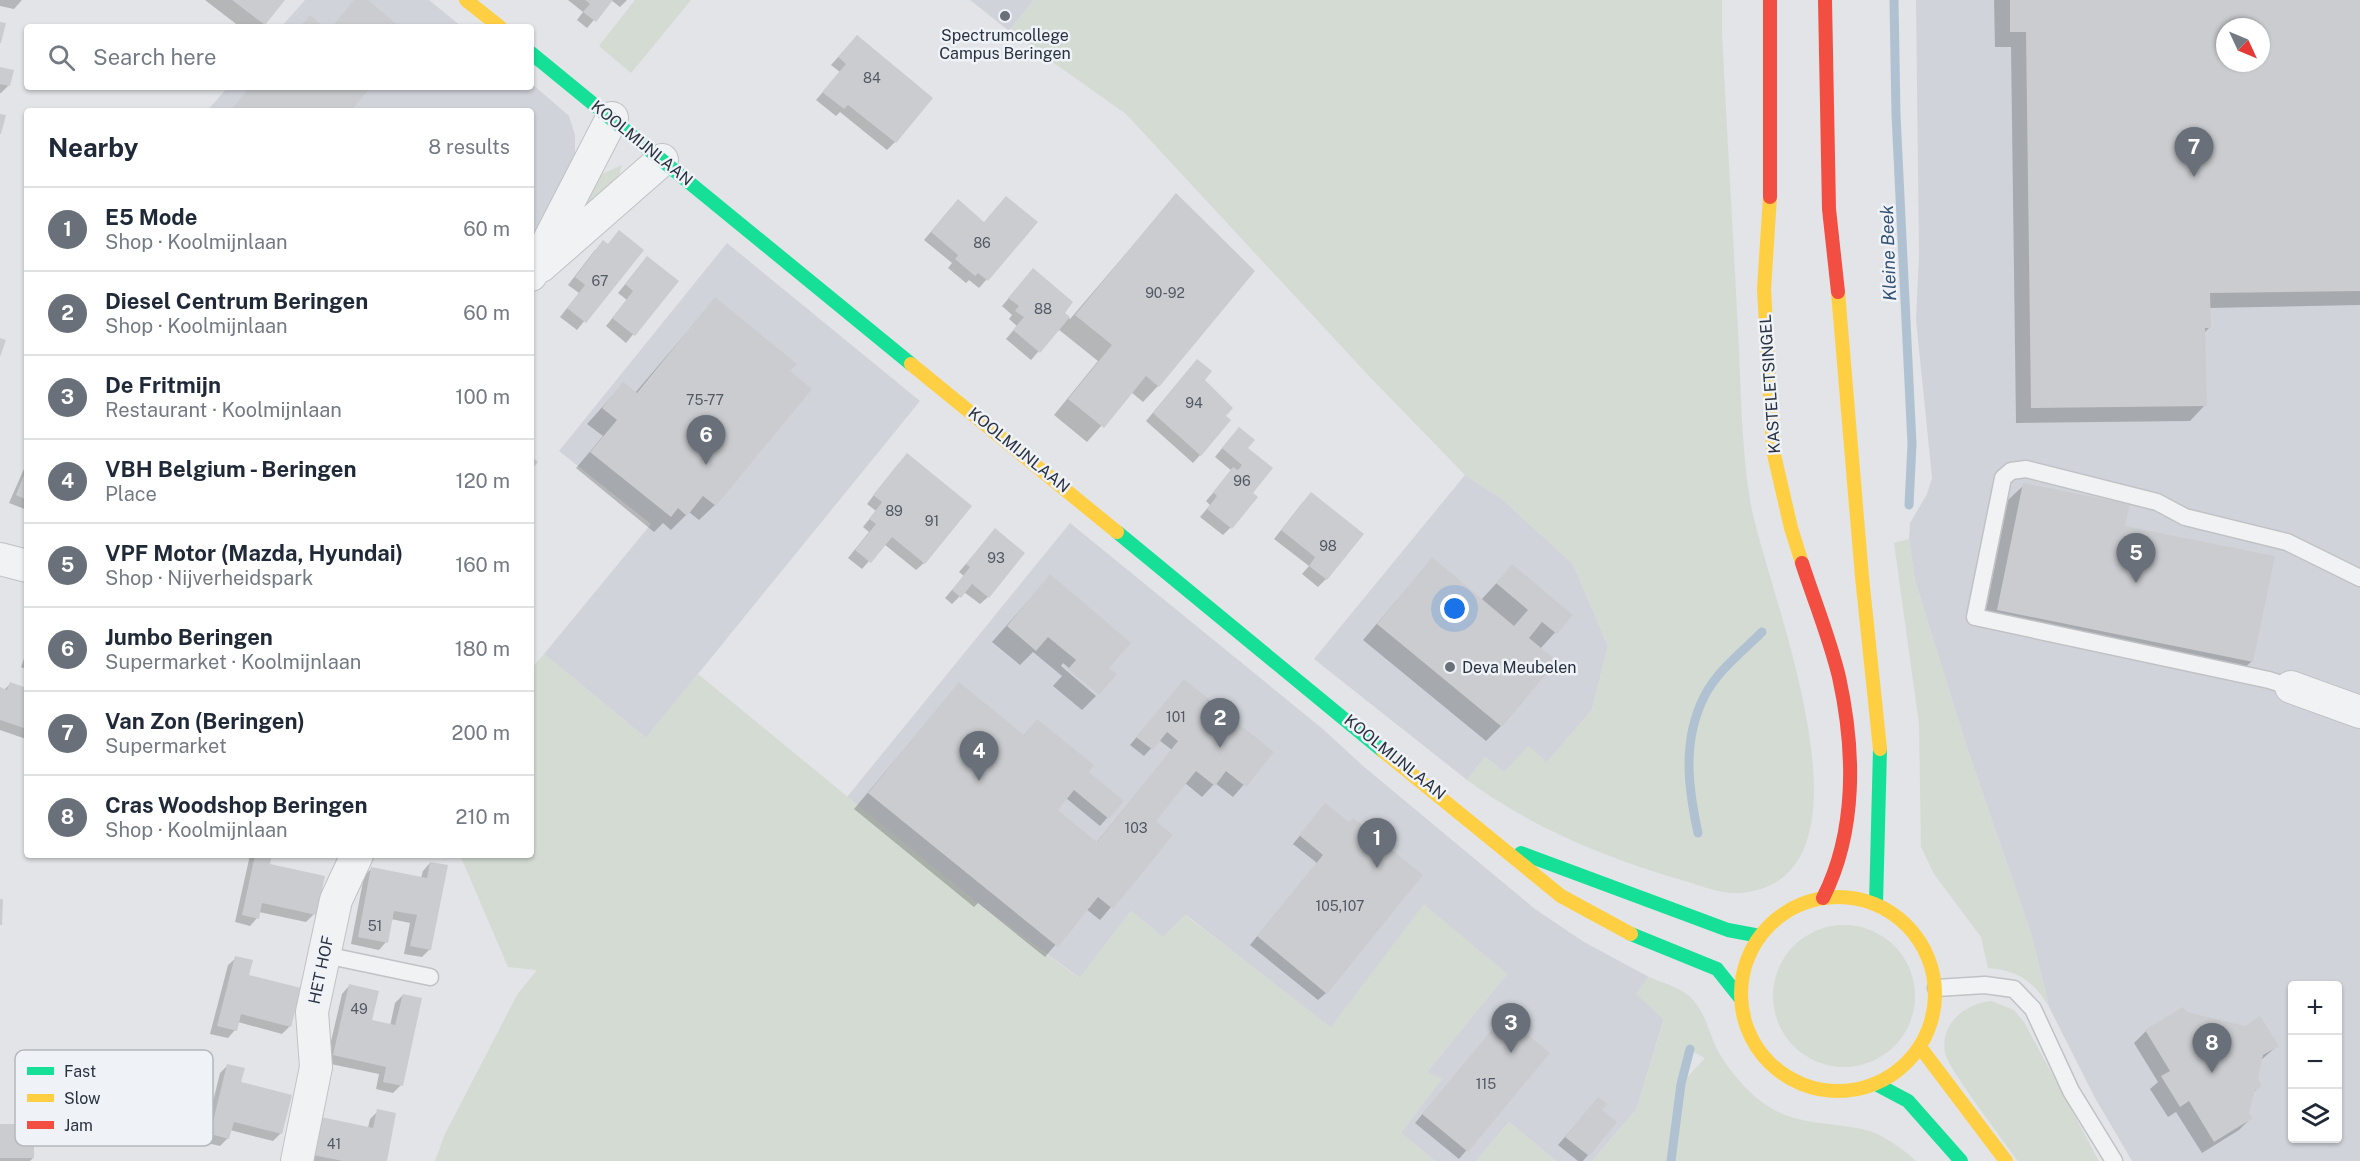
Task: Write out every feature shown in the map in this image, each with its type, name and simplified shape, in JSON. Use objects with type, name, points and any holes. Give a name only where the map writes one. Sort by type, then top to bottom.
[{"type":"main road","points":[[466,0],[496,24]]},
{"type":"main road","name":"KASTELETSINGEL","points":[[1770,0],[1770,193],[1764,289],[1773,450],[1791,528],[1839,677],[1850,758],[1847,828],[1837,870],[1823,898]]},
{"type":"main road","points":[[1825,0],[1829,209],[1842,325],[1862,577],[1880,752],[1876,903]]},
{"type":"main road","name":"KOOLMIJNLAAN","points":[[534,55],[1506,848],[1561,896],[1633,935],[1717,969],[1741,999]]},
{"type":"main road","name":"KOOLMIJNLAAN","points":[[1506,848],[1664,904],[1728,930],[1760,936]]},
{"type":"main road","points":[[1850,897],[1876,903],[1906,923],[1927,953],[1936,988],[1933,1018],[1920,1047],[1901,1069],[1876,1084],[1846,1091],[1815,1089],[1786,1076],[1763,1056],[1747,1029],[1741,999],[1745,966],[1760,936],[1788,911],[1823,898],[1850,897]]},
{"type":"main road","points":[[1920,1047],[1938,1075],[1977,1120],[2006,1161]]},
{"type":"main road","points":[[1876,1084],[1908,1101],[1961,1161]]},
{"type":"street","points":[[534,269],[612,118]]},
{"type":"street","points":[[534,272],[662,160]]},
{"type":"street","points":[[0,559],[24,565]]},
{"type":"street","points":[[2291,687],[2360,712]]},
{"type":"street","name":"HET HOF","points":[[297,1161],[316,1067],[312,1012],[336,900],[356,858]]},
{"type":"lane","points":[[2291,687],[2258,677],[1975,617],[2002,478],[2011,471],[2026,469],[2157,502],[2185,517],[2288,542],[2360,578]]},
{"type":"lane","points":[[325,955],[430,977]]},
{"type":"lane","points":[[1936,988],[1985,985],[2014,989],[2032,1009],[2071,1091],[2114,1161]]},
{"type":"shaded area","points":[[305,0],[429,0],[458,24],[284,24]]},
{"type":"shaded area","points":[[635,0],[691,0],[631,73],[599,46]]},
{"type":"shaded area","name":"Spectrumcollege Campus Beringen","points":[[970,0],[1034,0],[1009,31]]},
{"type":"shaded area","points":[[1034,0],[1722,0],[1747,479],[1760,540],[1793,658],[1807,724],[1814,786],[1808,839],[1784,877],[1738,893],[1705,887],[1627,862],[1571,840],[1518,813],[1467,780],[1485,757],[1504,772],[1528,746],[1547,762],[1592,710],[1608,646],[1573,564],[1501,498],[1465,475],[1368,375],[1126,114],[1009,31]]},
{"type":"shaded area","points":[[1916,0],[2360,0],[2360,1161],[2132,1161],[2095,1098],[2049,1007],[2031,933],[1967,748],[1915,581],[1909,539],[1910,523],[1927,494],[1932,478],[1916,320],[1919,257]]},
{"type":"shaded area","points":[[534,86],[569,116],[575,135],[575,153],[556,201],[534,234],[534,108],[210,108],[225,90],[534,90]]},
{"type":"shaded area","points":[[622,165],[610,192],[571,214],[602,174]]},
{"type":"shaded area","points":[[727,243],[920,401],[646,738],[544,654],[651,524],[559,451]]},
{"type":"shaded area","points":[[1465,475],[1501,498],[1573,564],[1608,646],[1592,710],[1547,762],[1504,772],[1485,757],[1467,780],[1314,659]]},
{"type":"shaded area","points":[[1070,523],[1324,730],[1363,766],[1535,909],[1584,942],[1649,977],[1637,994],[1664,1019],[1636,1110],[1592,1161],[1556,1161],[1509,1122],[1476,1161],[1435,1161],[1401,1133],[1441,1079],[1427,1072],[1507,974],[1424,905],[1331,1028],[1186,915],[1163,937],[1131,911],[1080,978],[977,903],[847,797]]},
{"type":"shaded area","points":[[1909,539],[1915,581],[1967,748],[2031,933],[2049,1007],[2037,990],[2024,978],[2008,971],[1988,968],[1981,937],[1934,874],[1921,847],[1919,724],[1894,543]]},
{"type":"shaded area","points":[[544,654],[646,738],[698,674],[977,903],[1079,978],[1131,911],[1163,937],[1185,915],[1331,1027],[1424,904],[1507,974],[1427,1072],[1442,1079],[1401,1133],[1435,1161],[435,1161],[445,1134],[517,995],[537,970],[508,967],[461,858],[534,858],[534,666]]},
{"type":"shaded area","points":[[1844,925],[1871,930],[1894,946],[1910,969],[1915,996],[1910,1023],[1894,1046],[1871,1062],[1844,1067],[1817,1062],[1794,1046],[1778,1023],[1773,996],[1778,969],[1794,946],[1817,930]]},
{"type":"shaded area","points":[[1649,977],[1689,996],[1702,1012],[1719,1053],[1729,1068],[1748,1090],[1769,1107],[1802,1120],[1869,1131],[1891,1142],[1916,1161],[1592,1161],[1636,1110],[1664,1020],[1636,994]],"holes":[[[1690,1050],[1705,1058],[1682,1083]]]},
{"type":"shaded area","points":[[1991,1001],[2014,1010],[2024,1022],[2099,1161],[2018,1161],[1966,1089],[1945,1053],[1946,1033],[1956,1017],[1963,1011]]},
{"type":"shaded area","points":[[1509,1122],[1556,1161],[1476,1161]]},
{"type":"building","points":[[232,0],[285,0],[264,24]]},
{"type":"building","points":[[354,0],[368,0],[396,24],[334,24]]},
{"type":"building","points":[[585,0],[613,0],[596,22],[583,12],[590,4]]},
{"type":"building","points":[[2010,0],[2360,0],[2360,291],[2210,293],[2211,328],[2205,328],[2207,406],[2031,408],[2026,32],[2010,32]]},
{"type":"building","points":[[310,15],[320,24],[302,24]]},
{"type":"building","points":[[0,22],[6,23],[1,43],[0,43]]},
{"type":"building","points":[[857,35],[933,98],[896,143],[848,105],[844,109],[822,92],[846,64],[838,57]]},
{"type":"building","points":[[0,67],[14,70],[10,86],[0,84]]},
{"type":"building","points":[[248,90],[368,90],[354,108],[232,108]]},
{"type":"building","points":[[0,114],[6,115],[1,134],[0,134]]},
{"type":"building","points":[[1176,193],[1255,271],[1159,387],[1146,376],[1104,428],[1068,399],[1112,345],[1075,315]]},
{"type":"building","points":[[1006,196],[1038,222],[988,281],[978,273],[975,276],[955,259],[958,255],[931,232],[958,199],[984,222]]},
{"type":"building","points":[[619,230],[644,250],[586,323],[567,308],[585,285],[575,277],[603,240],[608,244]]},
{"type":"building","points":[[647,256],[679,281],[635,336],[612,318],[633,291],[625,284]]},
{"type":"building","points":[[1033,268],[1073,302],[1065,313],[1070,317],[1040,353],[1013,330],[1024,317],[1015,311],[1019,306],[1008,298]]},
{"type":"building","points":[[715,297],[797,364],[790,371],[812,389],[716,506],[703,496],[687,516],[678,508],[671,517],[590,452],[617,420],[602,408],[623,382],[637,393]]},
{"type":"building","points":[[0,338],[6,340],[0,357]]},
{"type":"building","points":[[1197,359],[1212,371],[1205,380],[1233,408],[1226,416],[1231,420],[1201,456],[1153,413]]},
{"type":"building","points":[[1239,427],[1255,440],[1248,448],[1273,468],[1253,493],[1258,497],[1232,529],[1207,509],[1217,496],[1213,492],[1233,467],[1238,470],[1242,465],[1222,448]]},
{"type":"building","points":[[907,453],[972,506],[925,564],[892,537],[871,563],[855,550],[876,524],[869,519],[882,502],[873,495]]},
{"type":"building","points":[[24,475],[24,499],[16,495]]},
{"type":"building","points":[[2023,483],[2130,504],[2125,526],[2275,556],[2253,662],[1997,610]]},
{"type":"building","points":[[1311,492],[1364,534],[1327,580],[1309,566],[1315,557],[1281,530]]},
{"type":"building","points":[[995,528],[1025,553],[989,598],[972,584],[961,598],[952,590],[970,567],[966,564]]},
{"type":"building","points":[[1432,557],[1514,626],[1528,610],[1496,583],[1512,564],[1573,615],[1557,634],[1542,622],[1529,638],[1557,661],[1502,727],[1377,624]]},
{"type":"building","points":[[1050,574],[1131,643],[1109,668],[1117,674],[1099,695],[1068,669],[1076,660],[1048,637],[1036,651],[1007,626]]},
{"type":"building","points":[[1184,679],[1274,752],[1246,787],[1226,771],[1215,786],[1196,771],[1156,821],[1173,835],[1113,909],[1098,897],[1058,947],[868,793],[959,682],[1024,735],[1037,719],[1094,765],[1089,772],[1124,801],[1109,819],[1074,790],[1058,810],[1097,842],[1178,741],[1167,732],[1153,750],[1136,737]]},
{"type":"building","points":[[10,682],[24,687],[24,728],[0,720],[0,687],[7,690]]},
{"type":"building","points":[[1325,803],[1349,822],[1353,818],[1423,875],[1327,994],[1257,936],[1323,855],[1299,835]]},
{"type":"building","points":[[254,858],[271,858],[270,864],[325,876],[316,915],[262,903],[259,919],[242,915]]},
{"type":"building","points":[[430,862],[448,865],[431,950],[410,946],[417,915],[394,911],[388,943],[358,937],[371,867],[427,878]]},
{"type":"building","points":[[0,899],[3,899],[2,925],[0,925]]},
{"type":"building","points":[[235,956],[253,960],[249,975],[301,988],[291,1027],[241,1014],[237,1031],[217,1026]]},
{"type":"building","points":[[349,984],[379,991],[372,1020],[395,1025],[403,994],[422,998],[403,1086],[383,1082],[386,1067],[333,1055]]},
{"type":"building","points":[[2183,1007],[2187,1012],[2245,1026],[2260,1016],[2279,1046],[2263,1055],[2258,1078],[2262,1086],[2255,1090],[2249,1113],[2253,1118],[2214,1142],[2189,1101],[2180,1107],[2161,1076],[2170,1071],[2145,1030]]},
{"type":"building","points":[[1504,1015],[1550,1053],[1468,1152],[1422,1114]]},
{"type":"building","points":[[227,1064],[245,1068],[241,1082],[292,1095],[282,1134],[234,1122],[229,1139],[213,1135],[213,1122]]},
{"type":"building","points":[[1598,1097],[1607,1104],[1602,1110],[1617,1122],[1589,1156],[1565,1137]]},
{"type":"building","points":[[377,1109],[396,1113],[387,1161],[343,1161],[313,1155],[321,1117],[373,1128]]},
{"type":"building","points":[[0,1124],[15,1124],[15,1146],[34,1146],[34,1158],[0,1158]]},
{"type":"waterway","name":"Kleine Beek","points":[[1894,0],[1896,115],[1912,444],[1909,505]]},
{"type":"waterway","name":"Kleine Beek","points":[[1698,833],[1689,764],[1692,730],[1697,714],[1715,679],[1762,632]]},
{"type":"waterway","name":"Kleine Beek","points":[[1671,1161],[1681,1084],[1690,1049]]},
{"type":"traffic: fast","points":[[534,55],[911,364]]},
{"type":"traffic: fast","points":[[1117,532],[1383,751]]},
{"type":"traffic: fast","points":[[1876,904],[1880,749]]},
{"type":"traffic: fast","points":[[1521,853],[1728,930],[1760,936]]},
{"type":"traffic: fast","points":[[1631,934],[1717,969],[1741,999]]},
{"type":"traffic: fast","points":[[1876,1084],[1908,1101],[1961,1161]]},
{"type":"traffic: slow","points":[[466,0],[496,24]]},
{"type":"traffic: slow","points":[[1770,197],[1764,289],[1773,450],[1791,528],[1802,563]]},
{"type":"traffic: slow","points":[[1838,292],[1862,577],[1880,749]]},
{"type":"traffic: slow","points":[[911,364],[1117,532]]},
{"type":"traffic: slow","points":[[1383,751],[1561,896],[1631,934]]},
{"type":"traffic: slow","points":[[1838,897],[1866,901],[1884,909],[1899,919],[1913,933],[1931,966],[1935,994],[1931,1022],[1923,1040],[1913,1055],[1899,1069],[1866,1087],[1838,1091],[1810,1087],[1792,1079],[1777,1069],[1763,1055],[1745,1022],[1741,994],[1745,966],[1753,948],[1763,933],[1777,919],[1810,901],[1838,897]]},
{"type":"traffic: slow","points":[[1920,1047],[2006,1161]]},
{"type":"traffic: jam","points":[[1770,0],[1770,197]]},
{"type":"traffic: jam","points":[[1825,0],[1829,209],[1838,292]]},
{"type":"traffic: jam","points":[[1802,563],[1827,634],[1839,677],[1850,761],[1850,790],[1842,845],[1823,898]]},
{"type":"place","name":"Spectrumcollege Campus Beringen","points":[[1005,16]]},
{"type":"place","name":"Van Zon (Beringen)","points":[[2194,177]]},
{"type":"place","name":"Jumbo Beringen","points":[[706,465]]},
{"type":"place","name":"VPF Motor (Mazda, Hyundai)","points":[[2136,583]]},
{"type":"place","name":"Deva Meubelen","points":[[1450,667]]},
{"type":"place","name":"Diesel Centrum Beringen","points":[[1220,748]]},
{"type":"place","name":"VBH Belgium - Beringen","points":[[979,781]]},
{"type":"place","name":"E5 Mode","points":[[1377,868]]},
{"type":"place","name":"De Fritmijn","points":[[1511,1053]]},
{"type":"place","name":"Cras Woodshop Beringen","points":[[2212,1073]]}]
